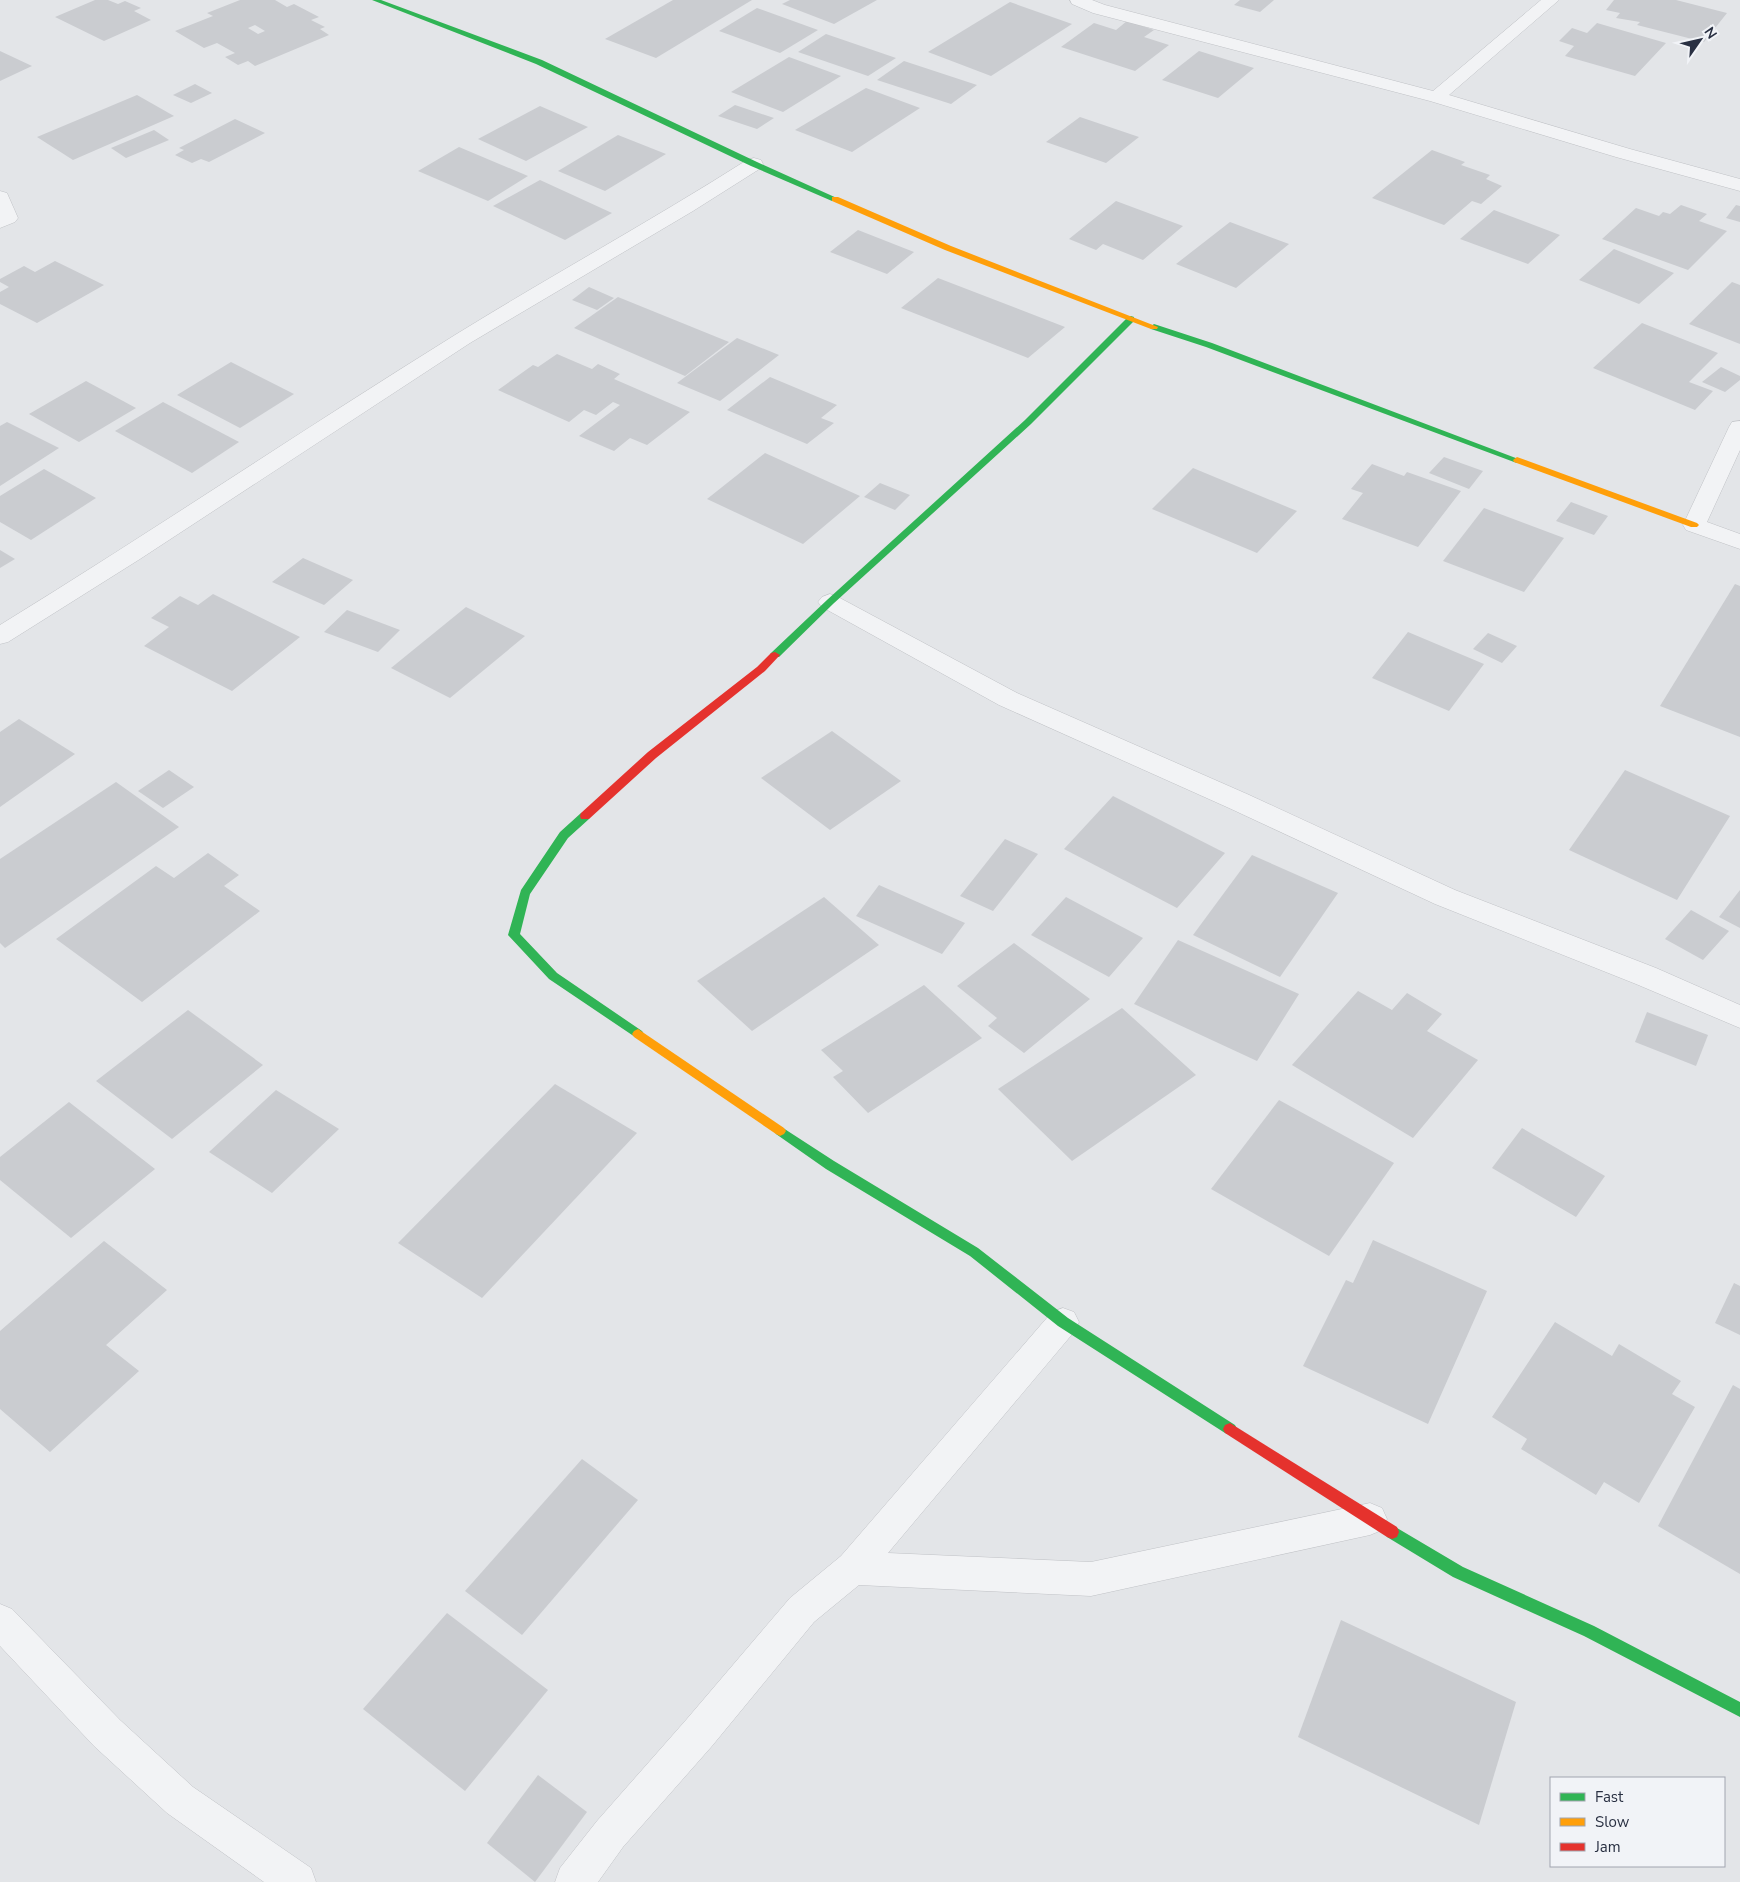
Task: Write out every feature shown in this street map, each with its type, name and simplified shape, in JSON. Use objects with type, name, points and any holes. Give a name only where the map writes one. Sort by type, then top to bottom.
[{"type":"street","points":[[375,0],[539,62],[754,164],[948,248],[1131,319],[1209,345],[1740,542]]},
{"type":"street","points":[[1078,0],[1099,9],[1436,97],[1623,153],[1740,184]]},
{"type":"street","points":[[1436,97],[1551,0]]},
{"type":"street","points":[[0,636],[132,554],[463,339],[686,207],[754,164]]},
{"type":"street","points":[[0,196],[8,218],[0,222]]},
{"type":"street","points":[[1131,319],[1028,422],[830,602],[761,669],[652,755],[564,835],[525,893],[514,935],[553,976],[830,1165],[974,1252],[1063,1322],[1370,1519],[1458,1572],[1589,1631],[1740,1710]]},
{"type":"street","points":[[1694,525],[1740,427]]},
{"type":"street","points":[[830,602],[1008,698],[1238,801],[1444,897],[1646,976],[1740,1017]]},
{"type":"street","points":[[574,1882],[610,1834],[699,1733],[802,1610],[853,1568],[1063,1322]]},
{"type":"street","points":[[853,1568],[1091,1579],[1370,1519]]},
{"type":"street","points":[[0,1621],[107,1733],[180,1800],[297,1882]]},
{"type":"building","points":[[95,0],[108,0],[118,4],[125,1],[141,8],[134,11],[151,20],[104,41],[55,17]]},
{"type":"building","points":[[240,0],[275,0],[287,7],[294,4],[319,17],[311,20],[325,27],[320,29],[329,35],[255,66],[248,61],[238,65],[225,57],[235,53],[217,43],[204,48],[175,31],[213,16],[207,13]],"holes":[[[255,25],[265,31],[258,34],[248,28]]]},
{"type":"building","points":[[673,0],[752,0],[656,58],[605,39]]},
{"type":"building","points":[[790,0],[877,0],[834,24],[782,4]]},
{"type":"building","points":[[1240,0],[1274,0],[1260,12],[1234,5]]},
{"type":"building","points":[[1614,0],[1676,0],[1727,13],[1704,42],[1637,25],[1640,22],[1616,18],[1620,13],[1606,10]]},
{"type":"building","points":[[1010,2],[1072,24],[991,76],[928,52]]},
{"type":"building","points":[[757,8],[818,30],[780,53],[719,31]]},
{"type":"building","points":[[1127,21],[1154,30],[1144,37],[1169,45],[1135,71],[1061,47],[1094,23],[1116,30]]},
{"type":"building","points":[[1597,23],[1666,43],[1635,76],[1565,56],[1574,46],[1559,41],[1572,28],[1587,33]]},
{"type":"building","points":[[826,34],[896,58],[868,76],[798,52]]},
{"type":"building","points":[[0,51],[32,66],[0,81]]},
{"type":"building","points":[[1199,51],[1254,68],[1218,98],[1162,80]]},
{"type":"building","points":[[789,57],[841,76],[783,112],[731,92]]},
{"type":"building","points":[[904,61],[977,85],[951,104],[877,80]]},
{"type":"building","points":[[195,84],[212,93],[191,103],[173,95]]},
{"type":"building","points":[[866,88],[920,108],[852,152],[795,130]]},
{"type":"building","points":[[137,95],[174,116],[73,160],[37,137]]},
{"type":"building","points":[[735,105],[774,118],[757,129],[718,116]]},
{"type":"building","points":[[540,106],[588,127],[526,161],[478,139]]},
{"type":"building","points":[[1080,117],[1139,137],[1106,163],[1046,142]]},
{"type":"building","points":[[235,119],[265,133],[209,162],[201,159],[192,163],[175,155],[184,150],[179,148]]},
{"type":"building","points":[[154,130],[169,140],[126,158],[111,148]]},
{"type":"building","points":[[618,135],[666,154],[605,191],[558,171]]},
{"type":"building","points":[[459,147],[528,176],[488,201],[418,171]]},
{"type":"building","points":[[1432,150],[1465,162],[1461,165],[1490,175],[1486,179],[1502,186],[1481,204],[1472,201],[1444,225],[1372,198]]},
{"type":"building","points":[[540,180],[612,213],[565,240],[493,206]]},
{"type":"building","points":[[1116,201],[1183,226],[1143,260],[1103,244],[1096,250],[1069,239]]},
{"type":"building","points":[[1681,205],[1707,214],[1699,221],[1727,231],[1688,270],[1602,239],[1636,208],[1659,216],[1663,212],[1670,214]]},
{"type":"building","points":[[1736,205],[1740,206],[1740,222],[1726,218]]},
{"type":"building","points":[[1494,210],[1560,235],[1528,264],[1460,239]]},
{"type":"building","points":[[1230,222],[1289,244],[1236,288],[1176,264]]},
{"type":"building","points":[[858,230],[914,252],[887,274],[830,252]]},
{"type":"building","points":[[1614,249],[1674,273],[1639,304],[1579,280]]},
{"type":"building","points":[[55,261],[104,285],[37,323],[0,304],[0,292],[9,287],[0,282],[0,279],[24,266],[35,272]]},
{"type":"building","points":[[938,278],[1065,327],[1028,358],[901,308]]},
{"type":"building","points":[[1732,282],[1740,285],[1740,344],[1689,324]]},
{"type":"building","points":[[589,287],[614,298],[597,310],[572,300]]},
{"type":"building","points":[[618,297],[729,342],[685,376],[574,328]]},
{"type":"building","points":[[1642,323],[1718,353],[1689,382],[1713,391],[1695,410],[1593,368]]},
{"type":"building","points":[[737,338],[779,355],[720,401],[677,383]]},
{"type":"building","points":[[557,354],[592,369],[598,364],[620,374],[614,379],[690,412],[647,445],[630,438],[614,451],[579,436],[620,405],[613,402],[596,415],[584,410],[569,422],[498,390],[533,365],[538,367]]},
{"type":"building","points":[[231,362],[294,394],[240,428],[177,395]]},
{"type":"building","points":[[1721,367],[1740,376],[1740,380],[1725,392],[1702,382]]},
{"type":"building","points":[[770,377],[837,405],[821,418],[834,423],[807,444],[727,410]]},
{"type":"building","points":[[86,381],[136,408],[79,442],[29,414]]},
{"type":"building","points":[[163,402],[239,442],[192,473],[115,431]]},
{"type":"building","points":[[7,422],[59,448],[0,486],[0,426]]},
{"type":"building","points":[[765,453],[860,496],[803,544],[707,499]]},
{"type":"building","points":[[1444,457],[1483,471],[1469,489],[1429,473]]},
{"type":"building","points":[[1372,464],[1404,476],[1407,472],[1461,491],[1418,547],[1342,519],[1363,493],[1351,489]]},
{"type":"building","points":[[1193,468],[1297,511],[1257,553],[1152,509]]},
{"type":"building","points":[[44,469],[96,498],[31,540],[0,522],[0,496]]},
{"type":"building","points":[[880,483],[910,495],[895,510],[864,497]]},
{"type":"building","points":[[1571,502],[1608,516],[1594,535],[1556,521]]},
{"type":"building","points":[[1484,508],[1564,538],[1524,592],[1443,561]]},
{"type":"building","points":[[0,550],[15,559],[0,568]]},
{"type":"building","points":[[303,558],[353,580],[324,605],[272,582]]},
{"type":"building","points":[[1735,584],[1740,586],[1740,737],[1660,706]]},
{"type":"building","points":[[213,594],[300,637],[232,691],[144,646],[169,627],[151,618],[180,596],[198,605]]},
{"type":"building","points":[[466,607],[525,636],[450,698],[391,668]]},
{"type":"building","points":[[347,610],[400,630],[378,652],[324,632]]},
{"type":"building","points":[[1408,632],[1484,664],[1449,711],[1372,678]]},
{"type":"building","points":[[1488,633],[1517,646],[1502,663],[1473,649]]},
{"type":"building","points":[[19,719],[75,754],[0,807],[0,732]]},
{"type":"building","points":[[832,731],[901,781],[830,830],[761,778]]},
{"type":"building","points":[[169,770],[194,787],[163,808],[138,791]]},
{"type":"building","points":[[1625,770],[1730,816],[1677,900],[1569,850]]},
{"type":"building","points":[[116,782],[179,827],[5,948],[0,943],[0,859]]},
{"type":"building","points":[[1113,796],[1225,853],[1177,908],[1064,849]]},
{"type":"building","points":[[1005,839],[1038,854],[993,911],[960,896]]},
{"type":"building","points":[[208,853],[239,875],[224,886],[260,911],[142,1002],[56,939],[156,866],[174,878]]},
{"type":"building","points":[[1252,855],[1338,893],[1280,977],[1193,935]]},
{"type":"building","points":[[879,885],[965,923],[942,954],[856,916]]},
{"type":"building","points":[[1740,890],[1740,928],[1719,917]]},
{"type":"building","points":[[824,897],[879,945],[752,1031],[697,981]]},
{"type":"building","points":[[1066,897],[1143,938],[1109,977],[1031,935]]},
{"type":"building","points":[[1691,910],[1729,931],[1703,960],[1665,939]]},
{"type":"building","points":[[1178,940],[1299,994],[1257,1061],[1134,1004]]},
{"type":"building","points":[[1014,943],[1090,999],[1024,1053],[988,1026],[997,1018],[957,986]]},
{"type":"building","points":[[924,985],[982,1038],[868,1113],[833,1077],[843,1071],[821,1050]]},
{"type":"building","points":[[1358,991],[1392,1010],[1407,993],[1442,1014],[1427,1031],[1478,1060],[1413,1138],[1292,1065]]},
{"type":"building","points":[[1122,1008],[1196,1075],[1072,1161],[998,1089]]},
{"type":"building","points":[[188,1010],[263,1065],[172,1139],[96,1081]]},
{"type":"building","points":[[1647,1012],[1708,1035],[1696,1066],[1635,1042]]},
{"type":"building","points":[[555,1084],[637,1133],[482,1298],[398,1243]]},
{"type":"building","points":[[276,1090],[339,1129],[272,1193],[209,1152]]},
{"type":"building","points":[[1279,1100],[1394,1163],[1329,1256],[1211,1189]]},
{"type":"building","points":[[69,1102],[155,1169],[71,1238],[0,1180],[0,1157]]},
{"type":"building","points":[[1522,1128],[1605,1176],[1576,1217],[1492,1168]]},
{"type":"building","points":[[1373,1240],[1487,1291],[1428,1424],[1303,1366],[1346,1280],[1353,1283]]},
{"type":"building","points":[[104,1241],[167,1290],[106,1345],[139,1371],[50,1452],[0,1409],[0,1331]]},
{"type":"building","points":[[1734,1283],[1740,1286],[1740,1335],[1715,1323]]},
{"type":"building","points":[[1555,1322],[1612,1356],[1619,1344],[1681,1381],[1672,1394],[1695,1407],[1639,1503],[1604,1482],[1596,1495],[1521,1449],[1527,1439],[1492,1417]]},
{"type":"building","points":[[1733,1385],[1740,1389],[1740,1574],[1658,1526]]},
{"type":"building","points":[[582,1459],[638,1500],[522,1635],[465,1591]]},
{"type":"building","points":[[447,1613],[548,1690],[465,1791],[363,1709]]},
{"type":"building","points":[[1341,1620],[1516,1702],[1479,1825],[1298,1737]]},
{"type":"building","points":[[538,1775],[587,1812],[535,1882],[487,1843]]},
{"type":"traffic: fast","points":[[375,0],[539,62],[754,164],[835,199]]},
{"type":"traffic: fast","points":[[775,655],[830,602],[1028,422],[1131,319]]},
{"type":"traffic: fast","points":[[1154,327],[1209,345],[1517,460]]},
{"type":"traffic: fast","points":[[585,816],[564,835],[525,893],[514,935],[553,976],[638,1034]]},
{"type":"traffic: fast","points":[[780,1131],[830,1165],[974,1252],[1063,1322],[1230,1429]]},
{"type":"traffic: fast","points":[[1392,1532],[1458,1572],[1589,1631],[1740,1710]]},
{"type":"traffic: slow","points":[[835,199],[948,248],[1154,327]]},
{"type":"traffic: slow","points":[[1517,460],[1694,525]]},
{"type":"traffic: slow","points":[[638,1034],[780,1131]]},
{"type":"traffic: jam","points":[[585,816],[652,755],[761,669],[775,655]]},
{"type":"traffic: jam","points":[[1230,1429],[1392,1532]]}]
